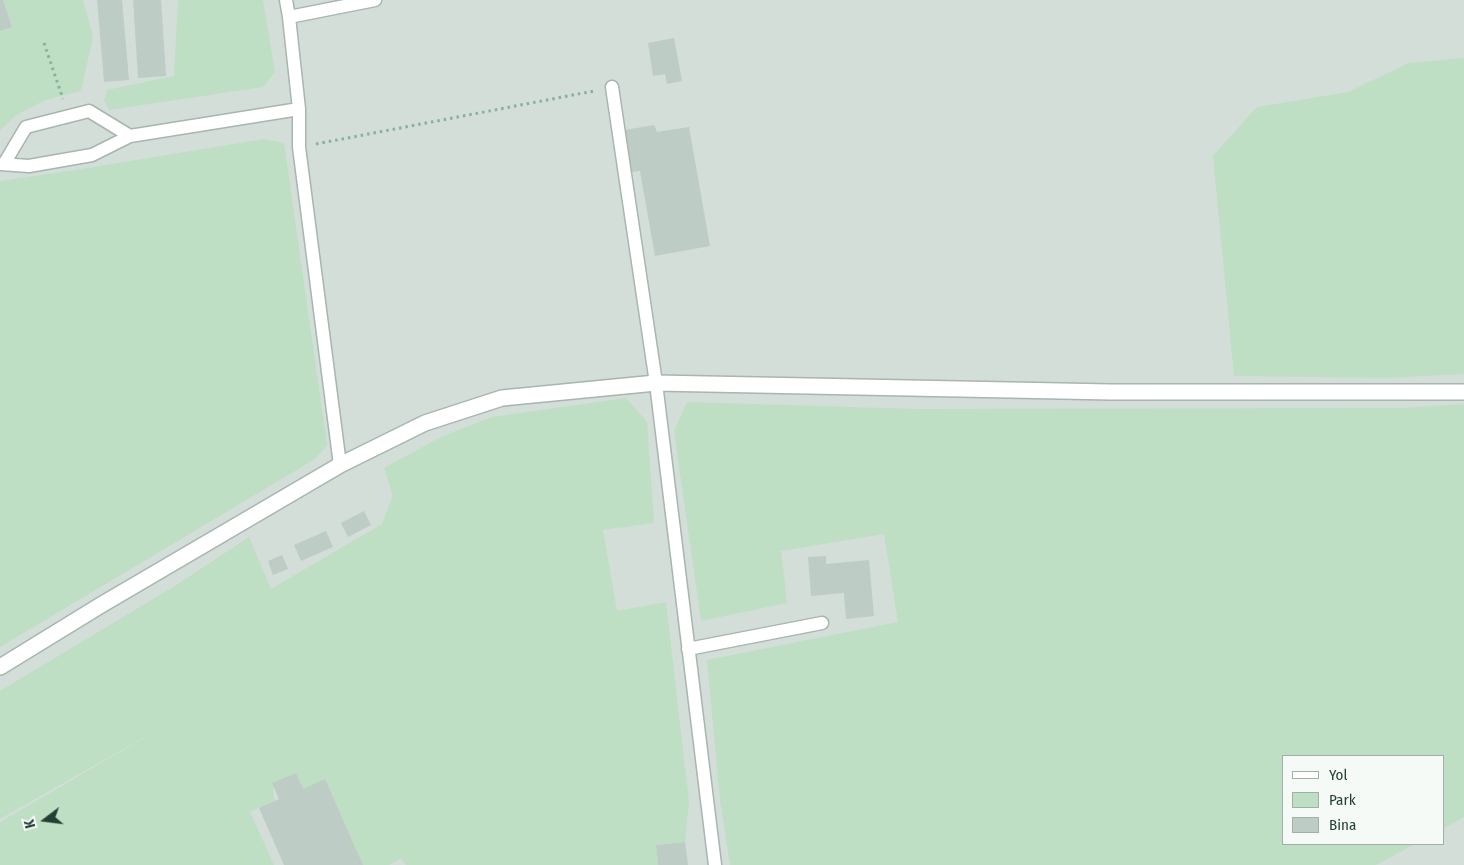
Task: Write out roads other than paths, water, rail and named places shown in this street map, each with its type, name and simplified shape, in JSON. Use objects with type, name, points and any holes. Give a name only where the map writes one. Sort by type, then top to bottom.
[{"type":"street","points":[[0,668],[101,605],[340,465],[425,423],[502,398],[656,383],[1111,392],[1464,392]]},
{"type":"lane","points":[[286,0],[299,109],[299,147],[340,465]]},
{"type":"lane","points":[[289,17],[375,0]]},
{"type":"lane","points":[[612,87],[656,383],[715,865]]},
{"type":"lane","points":[[130,136],[89,111],[26,127],[2,164],[29,166],[92,154],[130,136],[299,109]]},
{"type":"lane","points":[[688,648],[822,623]]}]
